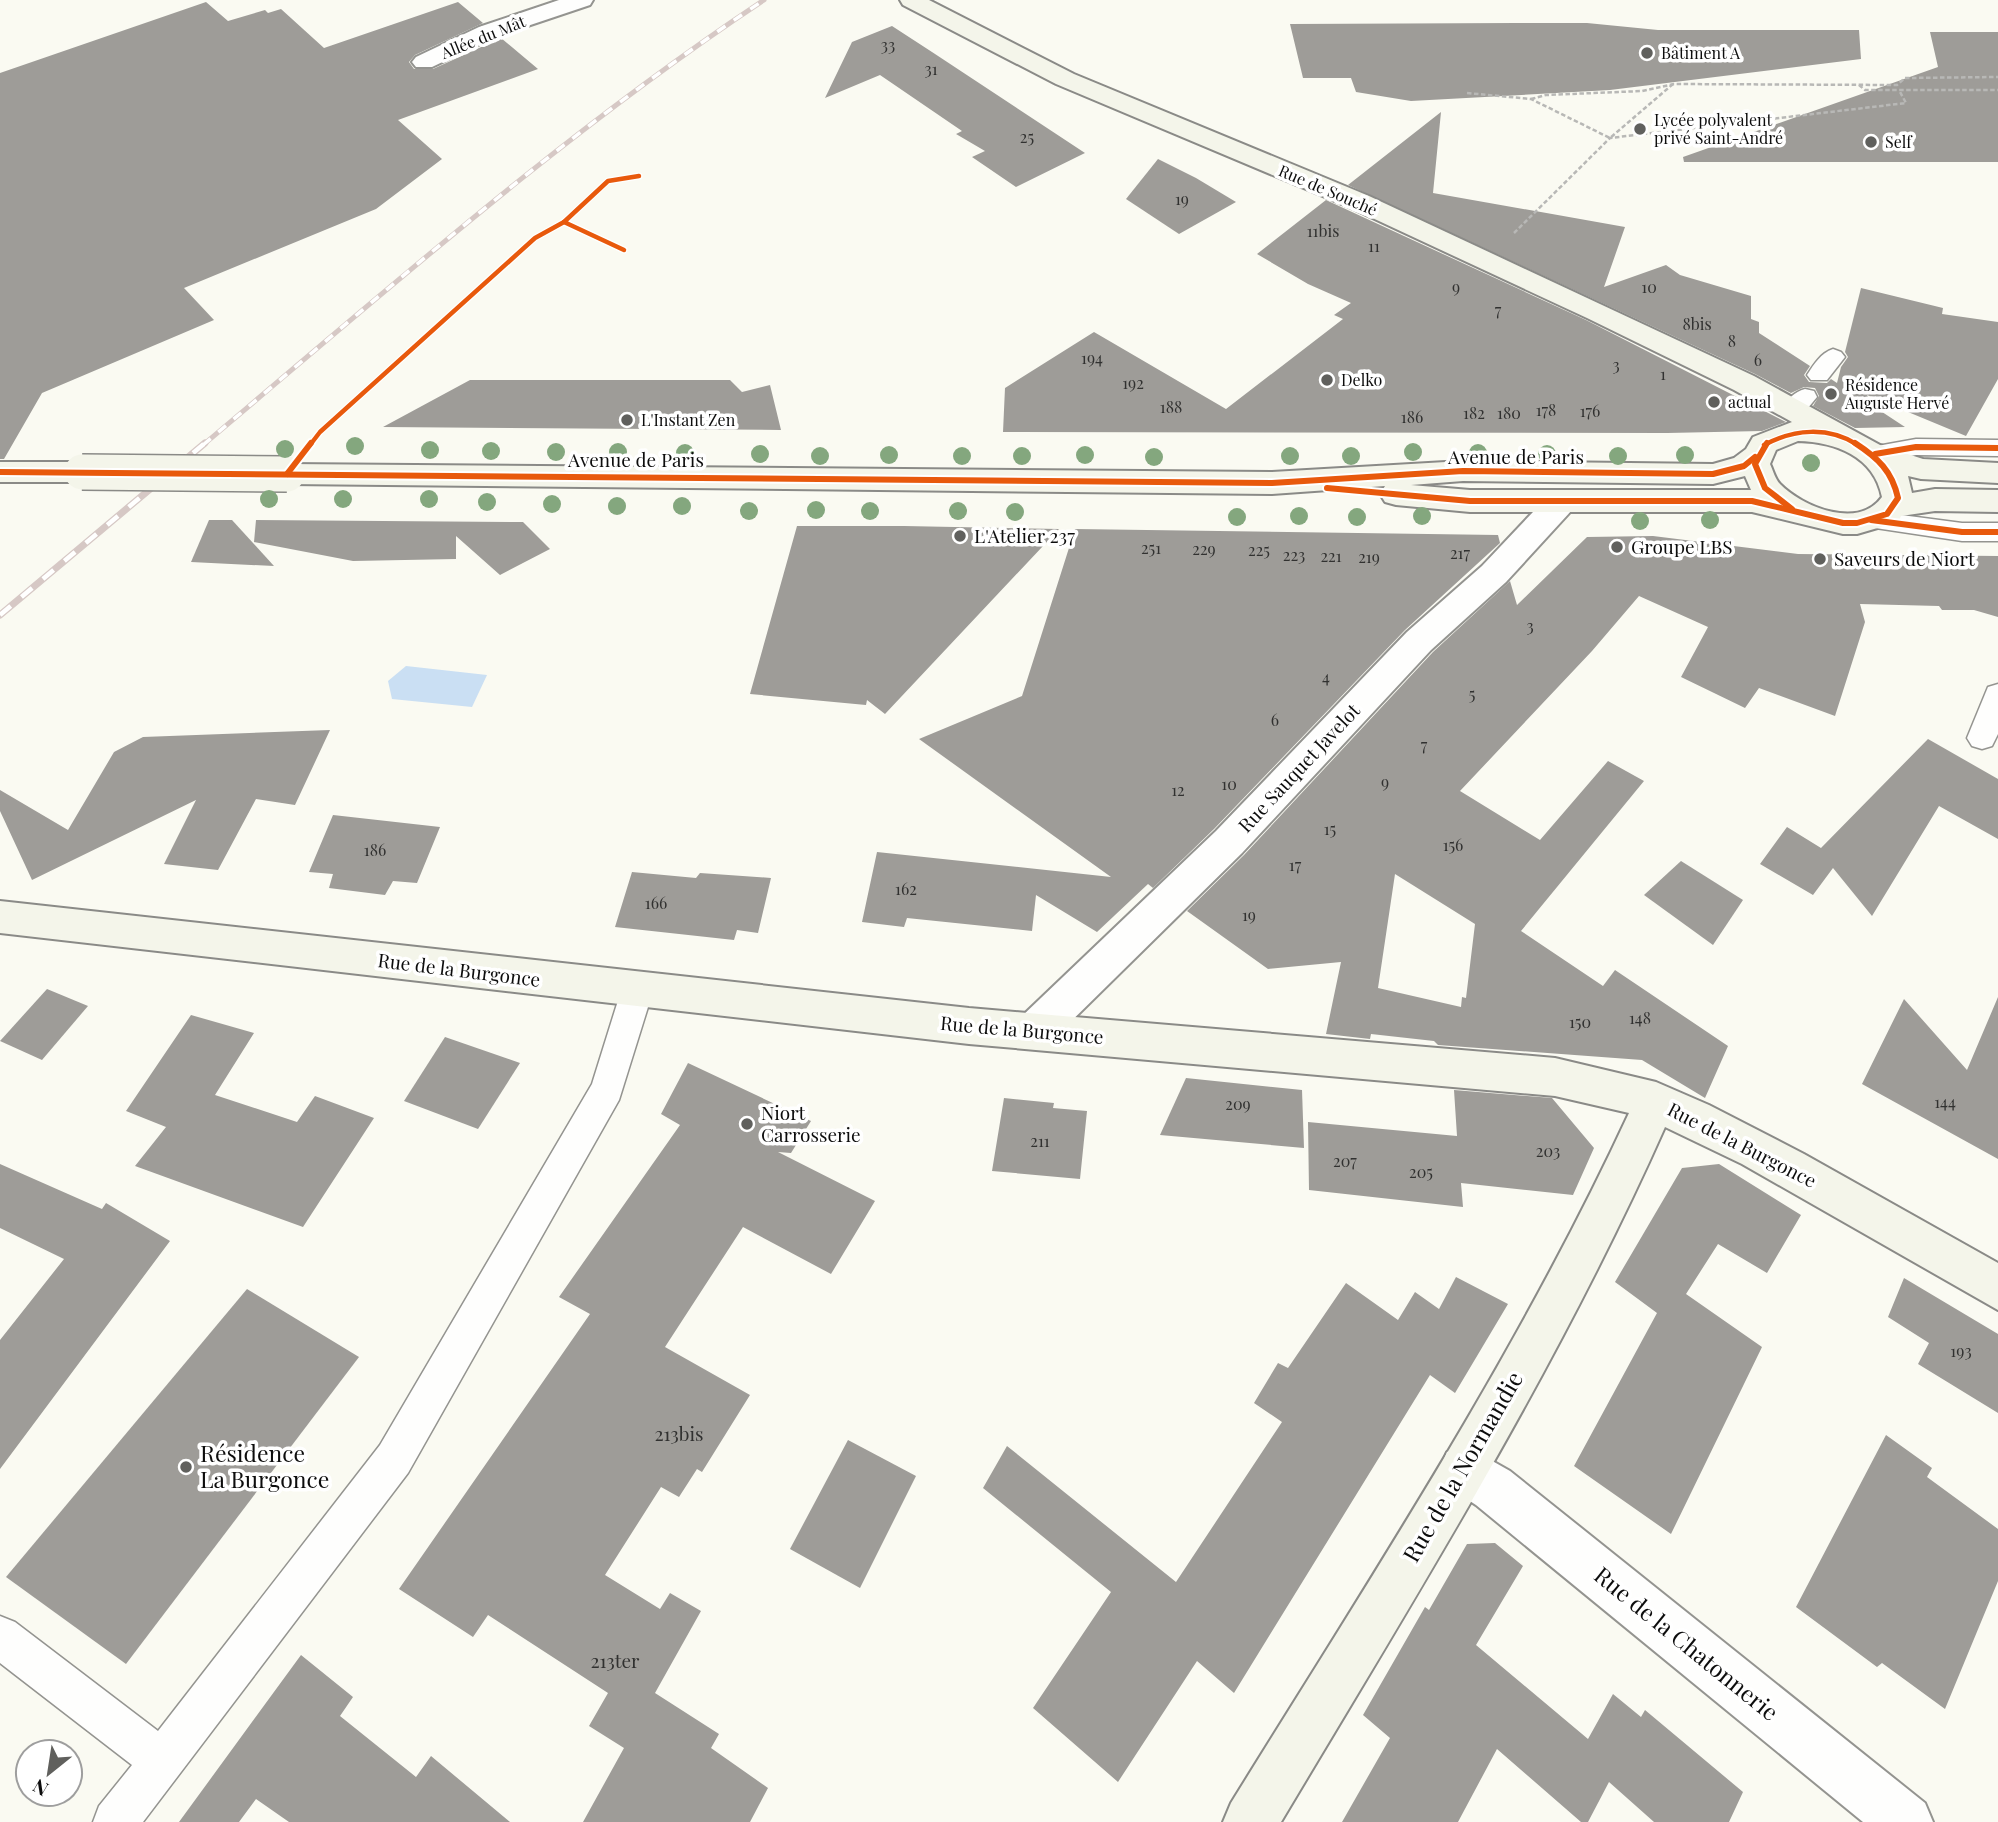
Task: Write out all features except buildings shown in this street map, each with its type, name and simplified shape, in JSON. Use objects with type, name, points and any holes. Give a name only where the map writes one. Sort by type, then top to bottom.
[{"type":"street","name":"Allée du Mât","points":[[424,62],[487,32],[582,0]]},
{"type":"street","name":"Rue de Souché","points":[[911,0],[1065,79],[1360,202],[1744,383],[1799,402],[1844,438]]},
{"type":"street","points":[[1744,383],[1761,407],[1765,447],[1756,472],[1765,488],[1792,509],[1830,522],[1935,500],[1998,501]]},
{"type":"street","points":[[1765,447],[1800,431],[1844,438],[1875,454],[1921,469],[1998,473]]},
{"type":"street","name":"Avenue de Paris","points":[[0,472],[1272,483],[1463,471],[1713,474],[1744,466],[1765,447]]},
{"type":"street","points":[[1875,454],[1895,478],[1898,495],[1881,513]]},
{"type":"street","name":"Avenue de Paris","points":[[1272,483],[1471,501],[1752,501],[1792,509]]},
{"type":"street","name":"Rue Sauquet Javelot","points":[[1034,1031],[1229,842],[1419,641],[1494,574],[1561,502]]},
{"type":"street","name":"Rue de la Burgonce","points":[[0,917],[637,991],[1034,1031],[1555,1077],[1602,1084],[1657,1101],[1711,1124],[1998,1288]]},
{"type":"street","name":"Rue de la Normandie","points":[[1250,1822],[1464,1469],[1586,1254],[1657,1101]]},
{"type":"street","name":"Rue de la Chatonnerie","points":[[1464,1469],[1493,1488],[1906,1822]]},
{"type":"lane","points":[[1875,454],[1916,447],[1998,448]]},
{"type":"lane","points":[[1881,513],[1962,532],[1998,532]]},
{"type":"lane","points":[[1982,738],[1998,695]]},
{"type":"lane","points":[[115,1822],[394,1459],[607,1089],[637,991]]},
{"type":"lane","points":[[0,1637],[162,1761]]},
{"type":"path","points":[[1467,93],[1531,99],[1546,95],[1611,94],[1674,84],[1897,85],[1905,78],[1998,77]]},
{"type":"path","points":[[1486,261],[1610,138],[1674,84]]},
{"type":"path","points":[[1858,84],[1865,90],[1998,90]]},
{"type":"path","points":[[1531,99],[1610,138],[1906,103],[1899,90]]},
{"type":"water","points":[[406,666],[487,675],[472,707],[392,699],[388,681]]},
{"type":"railway","points":[[203,445],[408,271],[547,158],[690,51],[764,0]]},
{"type":"railway","points":[[0,615],[205,443]]},
{"type":"cycle path","points":[[624,250],[564,222],[608,181],[639,176]]},
{"type":"cycle path","points":[[287,474],[320,432],[535,238],[564,222]]},
{"type":"cycle path","points":[[1327,488],[1470,501],[1752,501],[1830,522],[1857,523],[1887,514],[1898,498],[1894,478],[1878,459],[1854,442],[1825,432],[1794,431],[1764,444],[1755,464],[1765,488],[1792,509]]},
{"type":"cycle path","points":[[1875,454],[1916,447],[1998,448]]},
{"type":"cycle path","points":[[0,472],[1272,483],[1463,471],[1713,474],[1744,466],[1755,457]]},
{"type":"cycle path","points":[[1871,520],[1962,532],[1998,532]]},
{"type":"place","name":"Bâtiment A","points":[[1647,53]]},
{"type":"place","name":"Lycée polyvalent privé Saint-André","points":[[1640,129]]},
{"type":"place","name":"Self","points":[[1871,142]]},
{"type":"place","name":"Delko","points":[[1327,380]]},
{"type":"place","name":"Résidence Auguste Hervé","points":[[1831,394]]},
{"type":"place","name":"actual","points":[[1714,402]]},
{"type":"place","name":"L'Instant Zen","points":[[627,420]]},
{"type":"place","name":"L'Atelier 237","points":[[960,536]]},
{"type":"place","name":"Groupe LBS","points":[[1617,547]]},
{"type":"place","name":"Saveurs de Niort","points":[[1820,559]]},
{"type":"place","name":"Niort Carrosserie","points":[[747,1124]]},
{"type":"place","name":"Résidence La Burgonce","points":[[186,1467]]}]
